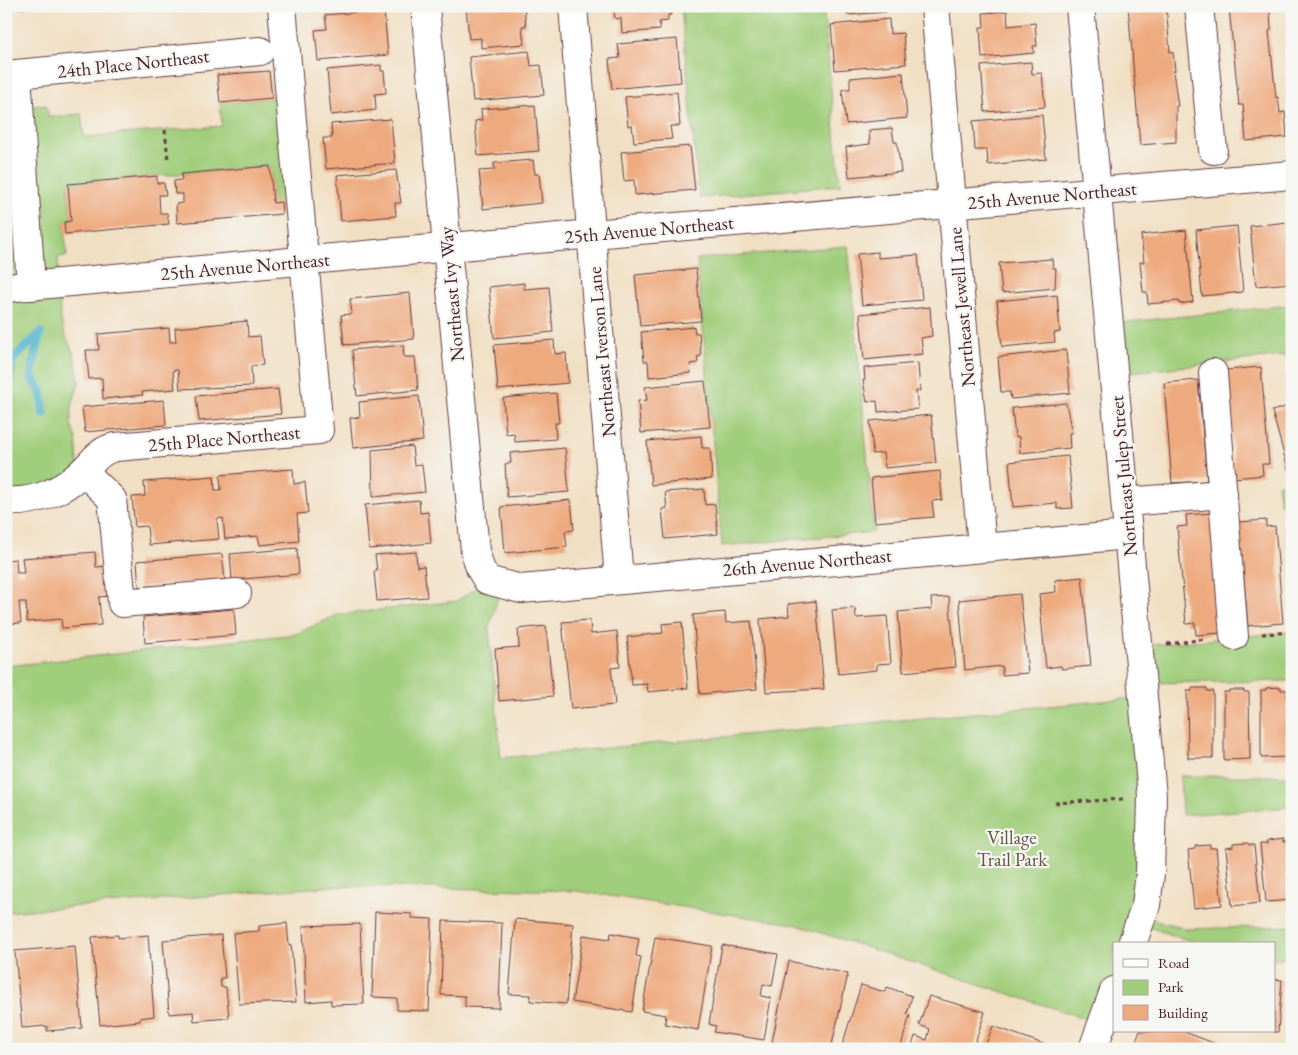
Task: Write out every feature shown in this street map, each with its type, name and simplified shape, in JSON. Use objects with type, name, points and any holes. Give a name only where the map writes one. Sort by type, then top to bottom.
[{"type":"street","points":[[282,6],[304,260]]},
{"type":"street","name":"Northeast Ivy Way","points":[[425,6],[475,551],[480,568],[487,580]]},
{"type":"street","name":"Northeast Iverson Lane","points":[[573,6],[619,579]]},
{"type":"street","name":"Northeast Jewell Lane","points":[[935,6],[982,547]]},
{"type":"street","name":"Northeast Julep Street","points":[[1080,6],[1152,796],[1152,844],[1148,890],[1146,905],[1133,942]]},
{"type":"street","points":[[1199,6],[1213,150]]},
{"type":"street","name":"24th Place Northeast","points":[[12,75],[260,51]]},
{"type":"street","points":[[12,75],[19,287]]},
{"type":"street","name":"25th Avenue Northeast","points":[[19,287],[592,234],[1292,175]]},
{"type":"street","name":"25th Place Northeast","points":[[6,501],[36,499],[56,491],[83,471],[104,450],[115,447],[319,430],[304,260]]},
{"type":"street","points":[[1213,373],[1234,636]]},
{"type":"street","points":[[83,471],[112,499],[122,602],[237,593]]},
{"type":"street","points":[[1126,502],[1223,494]]},
{"type":"street","name":"26th Avenue Northeast","points":[[487,580],[521,589],[1129,535]]},
{"type":"street","points":[[1098,1047],[1113,994]]},
{"type":"path","points":[[166,130],[168,159]]},
{"type":"path","points":[[1055,803],[1131,798]]},
{"type":"green space","points":[[681,6],[823,6],[840,185],[699,198]]},
{"type":"green space","points":[[290,96],[300,212],[282,214],[273,203],[270,166],[68,184],[71,221],[64,222],[67,256],[58,257],[60,316],[64,332],[75,357],[79,382],[72,406],[71,425],[76,437],[79,475],[6,501],[6,108],[46,105],[49,117],[81,114],[84,137],[222,126],[220,103]]},
{"type":"green space","points":[[848,246],[874,532],[722,546],[697,259]]},
{"type":"green space","points":[[1292,305],[1292,355],[1113,374],[1109,324]]},
{"type":"green space","points":[[1292,483],[1292,502],[1280,503],[1277,484]]},
{"type":"green space","name":"Village Trail Park","points":[[486,581],[501,586],[489,629],[501,758],[1143,697],[1142,916],[1187,929],[1292,926],[1292,959],[1276,959],[1276,942],[1194,942],[1139,924],[1133,942],[1113,942],[1113,994],[1102,1024],[794,924],[577,891],[336,886],[6,912],[6,666],[296,634],[337,615],[457,601]]},
{"type":"green space","points":[[1292,632],[1292,681],[1142,683],[1139,646]]},
{"type":"green space","points":[[1180,776],[1292,776],[1292,807],[1182,815]]},
{"type":"building","points":[[8,6],[28,6],[28,8],[9,9]]},
{"type":"building","points":[[466,6],[524,6],[526,26],[522,26],[524,44],[481,48],[481,38],[469,39]]},
{"type":"building","points":[[613,6],[670,6],[671,15],[668,15],[668,21],[659,22],[660,30],[622,33],[621,18],[615,19]]},
{"type":"building","points":[[846,6],[886,6],[886,12],[847,15]]},
{"type":"building","points":[[1128,6],[1166,6],[1170,52],[1173,52],[1175,71],[1173,71],[1178,106],[1176,106],[1176,142],[1140,145]]},
{"type":"building","points":[[1266,6],[1267,11],[1270,11],[1271,30],[1269,31],[1276,98],[1278,97],[1280,113],[1285,112],[1287,137],[1246,141],[1243,105],[1239,105],[1229,8]]},
{"type":"building","points":[[384,10],[388,55],[318,61],[315,30],[327,29],[325,15]]},
{"type":"building","points":[[1007,11],[1008,26],[1035,23],[1037,46],[1033,46],[1034,53],[982,58],[980,27],[984,27],[983,13]]},
{"type":"building","points":[[889,19],[890,34],[903,33],[906,64],[835,70],[831,25]]},
{"type":"building","points":[[677,39],[681,82],[612,89],[609,59],[620,58],[618,44]]},
{"type":"building","points":[[529,51],[531,66],[541,65],[544,95],[473,101],[469,57]]},
{"type":"building","points":[[1031,62],[1032,74],[1042,73],[1045,107],[985,112],[981,66]]},
{"type":"building","points":[[381,65],[381,71],[384,71],[386,93],[375,94],[376,110],[331,115],[327,70]]},
{"type":"building","points":[[269,71],[272,98],[220,103],[217,75]]},
{"type":"building","points":[[903,73],[907,118],[846,124],[842,89],[850,89],[850,78]]},
{"type":"building","points":[[677,92],[680,126],[670,126],[672,139],[634,142],[632,125],[628,126],[625,97]]},
{"type":"building","points":[[535,105],[539,151],[478,156],[475,121],[482,120],[481,109]]},
{"type":"building","points":[[1042,115],[1046,159],[988,165],[987,150],[975,150],[973,121]]},
{"type":"building","points":[[391,119],[395,163],[326,169],[323,138],[332,138],[331,124]]},
{"type":"building","points":[[892,128],[894,142],[897,142],[901,172],[849,177],[846,147],[870,144],[869,130]]},
{"type":"building","points":[[690,146],[695,190],[635,195],[634,180],[624,181],[621,152]]},
{"type":"building","points":[[533,160],[535,174],[539,174],[542,203],[483,209],[479,171],[494,170],[494,163]]},
{"type":"building","points":[[270,166],[273,203],[281,202],[282,214],[177,223],[176,204],[183,203],[183,194],[175,194],[174,181],[182,180],[181,174]]},
{"type":"building","points":[[396,170],[401,203],[395,203],[396,216],[341,221],[337,175]]},
{"type":"building","points":[[157,176],[157,183],[164,183],[166,195],[159,195],[160,213],[167,213],[169,224],[65,234],[64,222],[71,221],[68,184]]},
{"type":"building","points":[[1289,222],[1292,283],[1256,286],[1250,226]]},
{"type":"building","points":[[1237,226],[1243,292],[1202,296],[1196,230]]},
{"type":"building","points":[[1186,230],[1193,302],[1179,304],[1179,301],[1148,304],[1147,292],[1143,292],[1140,262],[1144,262],[1141,235]]},
{"type":"building","points":[[878,252],[878,258],[918,255],[922,300],[862,305],[857,254]]},
{"type":"building","points":[[1052,259],[1053,268],[1056,268],[1055,288],[1002,293],[999,263]]},
{"type":"building","points":[[696,269],[701,321],[640,326],[635,275]]},
{"type":"building","points":[[524,283],[524,289],[549,287],[553,332],[494,338],[489,287]]},
{"type":"building","points":[[410,293],[414,339],[344,345],[341,315],[352,314],[350,299]]},
{"type":"building","points":[[1057,295],[1060,332],[1054,333],[1055,342],[1002,347],[997,301]]},
{"type":"building","points":[[930,307],[932,336],[921,338],[923,354],[864,360],[860,314]]},
{"type":"building","points":[[247,321],[248,337],[260,336],[263,365],[251,366],[252,386],[180,389],[178,370],[173,370],[175,389],[142,392],[143,395],[103,399],[102,378],[89,379],[86,350],[99,350],[98,334],[169,328],[170,342],[176,342],[175,328]]},
{"type":"building","points":[[694,327],[695,333],[699,333],[701,356],[697,357],[698,363],[690,364],[691,373],[649,377],[648,361],[644,361],[641,332]]},
{"type":"building","points":[[554,340],[555,354],[566,353],[568,383],[498,390],[494,345]]},
{"type":"building","points":[[403,345],[404,357],[415,357],[418,390],[357,396],[352,350]]},
{"type":"building","points":[[1066,350],[1070,393],[1011,399],[1010,392],[1001,392],[998,357]]},
{"type":"building","points":[[918,363],[920,391],[916,391],[918,409],[878,412],[877,401],[867,402],[863,380],[865,380],[864,368]]},
{"type":"building","points":[[1261,367],[1269,464],[1262,464],[1263,475],[1235,478],[1226,370]]},
{"type":"building","points":[[1198,380],[1207,481],[1172,483],[1164,383]]},
{"type":"building","points":[[705,381],[710,427],[641,433],[638,401],[647,400],[645,387]]},
{"type":"building","points":[[278,389],[281,414],[199,421],[196,396]]},
{"type":"building","points":[[556,393],[559,423],[555,423],[556,439],[515,442],[514,433],[506,434],[503,398]]},
{"type":"building","points":[[419,396],[423,441],[353,448],[350,418],[360,417],[359,402]]},
{"type":"building","points":[[164,400],[166,425],[85,432],[82,407]]},
{"type":"building","points":[[1066,403],[1072,433],[1069,433],[1070,448],[1020,453],[1019,437],[1015,437],[1012,408]]},
{"type":"building","points":[[1292,405],[1292,473],[1289,473],[1272,411]]},
{"type":"building","points":[[931,415],[936,463],[885,468],[883,453],[873,454],[870,421]]},
{"type":"building","points":[[701,436],[702,448],[710,448],[712,479],[651,485],[647,441]]},
{"type":"building","points":[[412,446],[414,465],[422,464],[425,492],[373,497],[372,450]]},
{"type":"building","points":[[565,448],[569,492],[507,497],[505,464],[511,463],[510,453]]},
{"type":"building","points":[[1068,456],[1073,508],[1057,509],[1057,503],[1013,507],[1009,462]]},
{"type":"building","points":[[293,469],[294,484],[305,482],[308,513],[297,514],[299,541],[260,545],[258,536],[225,539],[223,518],[217,519],[219,539],[149,545],[147,526],[135,527],[132,497],[145,496],[144,482],[214,476],[215,490],[221,490],[220,475]]},
{"type":"building","points":[[940,471],[942,500],[932,501],[934,517],[875,522],[871,478]]},
{"type":"building","points":[[704,489],[705,505],[715,504],[718,534],[665,539],[662,509],[667,508],[665,492]]},
{"type":"building","points":[[419,500],[420,513],[428,512],[431,543],[369,549],[365,505]]},
{"type":"building","points":[[571,500],[574,530],[565,531],[567,547],[505,553],[501,507]]},
{"type":"building","points":[[1211,513],[1221,633],[1196,635],[1195,623],[1186,624],[1177,527],[1187,526],[1186,515]]},
{"type":"building","points":[[1266,520],[1266,527],[1275,526],[1283,623],[1248,626],[1239,522]]},
{"type":"building","points":[[297,548],[299,574],[232,580],[230,554]]},
{"type":"building","points":[[95,552],[96,567],[108,566],[110,596],[99,597],[101,625],[62,628],[61,619],[27,622],[26,602],[19,602],[21,623],[6,624],[6,560],[16,559],[17,573],[24,573],[22,558]]},
{"type":"building","points":[[416,552],[417,567],[424,566],[427,597],[377,601],[374,571],[377,571],[375,555]]},
{"type":"building","points":[[222,554],[225,580],[139,587],[137,561]]},
{"type":"building","points":[[1082,577],[1091,666],[1062,669],[1061,666],[1046,668],[1039,594],[1056,592],[1055,580]]},
{"type":"building","points":[[1020,594],[1028,673],[1002,675],[1002,666],[965,670],[959,600]]},
{"type":"building","points":[[949,597],[956,667],[903,672],[898,612],[932,609],[931,598]]},
{"type":"building","points":[[816,601],[824,689],[766,692],[760,619],[789,616],[788,604]]},
{"type":"building","points":[[855,608],[856,618],[887,616],[891,663],[877,664],[877,670],[838,674],[832,610]]},
{"type":"building","points":[[234,609],[236,635],[145,643],[143,617]]},
{"type":"building","points":[[725,612],[726,623],[751,621],[757,689],[700,694],[693,615]]},
{"type":"building","points":[[590,620],[591,634],[617,631],[620,667],[611,668],[615,705],[571,709],[562,622]]},
{"type":"building","points":[[682,622],[688,688],[648,692],[647,684],[632,685],[627,637],[663,633],[662,624]]},
{"type":"building","points":[[546,626],[553,696],[499,701],[495,649],[519,647],[518,629]]},
{"type":"building","points":[[1281,687],[1281,690],[1287,690],[1287,757],[1261,758],[1261,690]]},
{"type":"building","points":[[1192,688],[1207,688],[1207,691],[1213,691],[1213,758],[1188,758],[1187,691],[1192,691]]},
{"type":"building","points":[[1229,690],[1249,692],[1250,759],[1224,760],[1224,692],[1229,692]]},
{"type":"building","points":[[1283,839],[1283,842],[1289,842],[1292,900],[1266,902],[1260,844]]},
{"type":"building","points":[[1248,843],[1249,845],[1254,845],[1260,903],[1232,906],[1226,848],[1233,847],[1233,844]]},
{"type":"building","points":[[1210,845],[1210,848],[1216,848],[1222,905],[1194,908],[1188,850],[1195,849],[1195,846]]},
{"type":"building","points":[[375,912],[412,914],[412,918],[432,919],[429,1011],[397,1010],[397,998],[372,997]]},
{"type":"building","points":[[515,919],[573,924],[566,1004],[530,1001],[531,995],[509,994]]},
{"type":"building","points":[[443,921],[502,923],[499,1008],[465,1007],[465,996],[441,995]]},
{"type":"building","points":[[287,923],[289,945],[291,944],[296,1002],[239,1004],[233,933],[259,931],[259,926]]},
{"type":"building","points":[[360,924],[364,1004],[331,1005],[331,1000],[306,1002],[303,926]]},
{"type":"building","points":[[611,933],[639,938],[636,956],[641,957],[632,1012],[572,1002],[583,935],[610,939]]},
{"type":"building","points":[[118,935],[118,938],[148,935],[154,1016],[140,1018],[140,1021],[100,1025],[92,937]]},
{"type":"building","points":[[221,935],[225,978],[220,978],[221,987],[226,987],[229,1018],[194,1021],[193,1012],[169,1014],[163,940]]},
{"type":"building","points":[[655,937],[712,946],[698,1030],[665,1024],[666,1015],[642,1011]]},
{"type":"building","points":[[722,945],[778,954],[772,986],[763,984],[761,996],[771,998],[764,1040],[714,1032],[716,1026],[709,1024]]},
{"type":"building","points":[[75,946],[82,1028],[47,1031],[47,1026],[22,1028],[15,951]]},
{"type":"building","points":[[789,961],[848,974],[831,1049],[811,1045],[810,1049],[801,1049],[772,1042]]},
{"type":"building","points":[[1276,979],[1282,980],[1278,1032],[1276,1032]]},
{"type":"building","points":[[861,985],[885,992],[887,987],[912,996],[907,1014],[910,1015],[900,1049],[841,1049]]},
{"type":"building","points":[[929,996],[985,1012],[973,1049],[911,1049],[915,1036],[927,1040],[930,1029],[919,1025]]},
{"type":"building","points":[[993,1026],[1049,1046],[1048,1049],[984,1049]]},
{"type":"building","points":[[1140,1032],[1185,1032],[1224,1047],[1133,1049]]},
{"type":"waterway","points":[[40,333],[31,376],[41,391],[44,414]]},
{"type":"waterway","points":[[6,395],[13,359],[40,334]]}]
